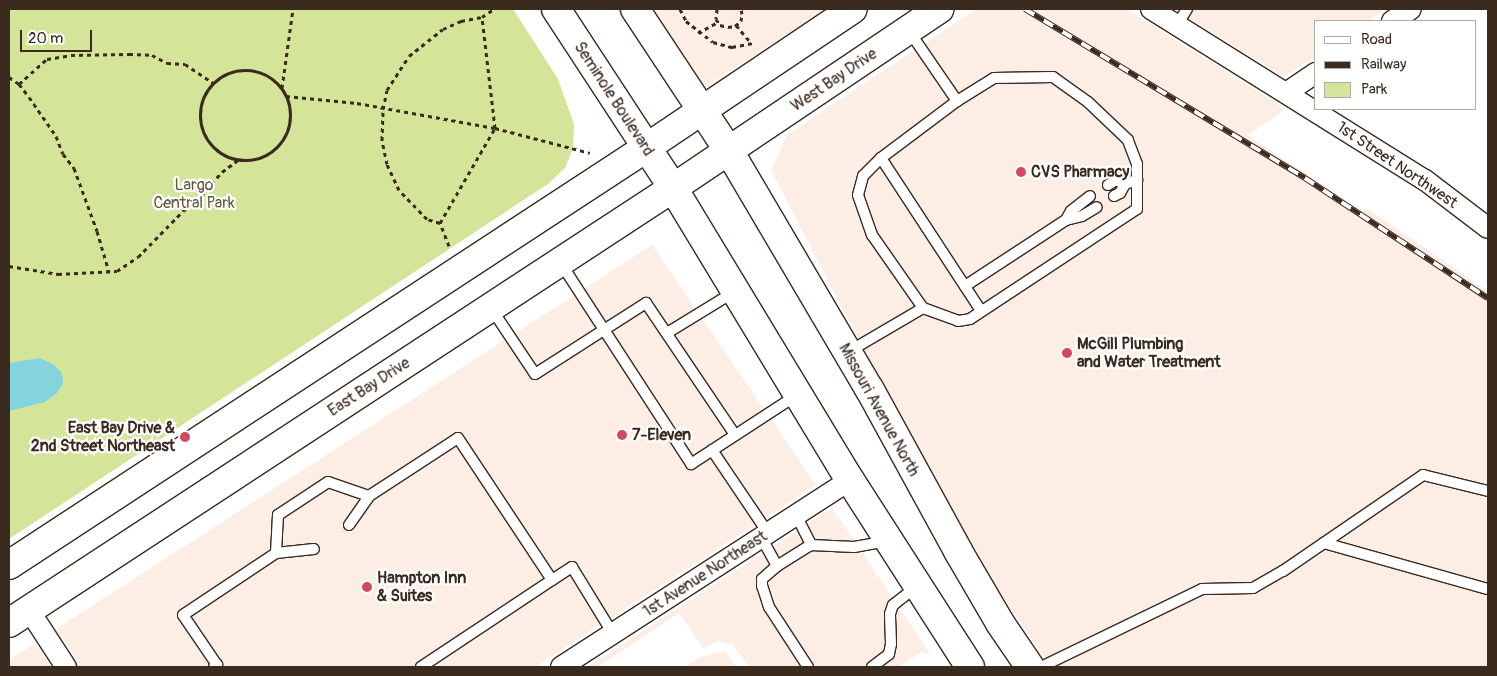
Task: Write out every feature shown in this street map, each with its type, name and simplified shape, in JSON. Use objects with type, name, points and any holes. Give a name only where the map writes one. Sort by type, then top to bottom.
[{"type":"main road","name":"Seminole Boulevard","points":[[556,9],[673,188]]},
{"type":"main road","points":[[635,9],[729,151]]},
{"type":"main road","points":[[9,565],[646,148],[853,9]]},
{"type":"main road","name":"West Bay Drive","points":[[729,151],[939,9]]},
{"type":"main road","name":"East Bay Drive","points":[[19,616],[729,151]]},
{"type":"main road","name":"Missouri Avenue North","points":[[729,151],[847,352],[962,559],[1030,667]]},
{"type":"main road","points":[[673,188],[737,290],[850,480],[970,667]]},
{"type":"street","name":"1st Street Northwest","points":[[1150,9],[1182,17],[1286,93],[1425,180],[1488,228]]},
{"type":"street","points":[[1394,20],[1411,9]]},
{"type":"street","points":[[1286,93],[1314,74]]},
{"type":"street","name":"1st Avenue Northeast","points":[[561,667],[850,480]]},
{"type":"street","points":[[19,616],[66,667]]},
{"type":"lane","points":[[908,29],[957,101]]},
{"type":"lane","points":[[1053,77],[1107,118],[1128,140],[1137,164],[1137,209],[970,319],[958,321],[923,308],[872,235],[858,195],[863,176],[881,158],[957,101],[994,78],[1053,77]]},
{"type":"lane","points":[[881,158],[981,311]]},
{"type":"lane","points":[[1108,185],[1116,180],[1125,184],[1137,180]]},
{"type":"lane","points":[[1114,196],[1120,193],[1125,184]]},
{"type":"lane","points":[[1066,220],[1071,211],[1090,196]]},
{"type":"lane","points":[[965,286],[1066,220],[1082,216],[1097,207]]},
{"type":"lane","points":[[560,262],[691,464],[798,394]]},
{"type":"lane","points":[[667,333],[737,290]]},
{"type":"lane","points":[[491,307],[535,374],[646,303],[735,435]]},
{"type":"lane","points":[[847,352],[923,308]]},
{"type":"lane","points":[[349,524],[369,496],[458,438],[552,580]]},
{"type":"lane","points":[[712,450],[765,535],[777,566]]},
{"type":"lane","points":[[1041,667],[1202,589],[1252,588],[1283,571],[1423,475],[1488,491]]},
{"type":"lane","points":[[276,553],[278,515],[328,482],[369,496]]},
{"type":"lane","points":[[796,515],[811,545]]},
{"type":"lane","points":[[808,667],[768,607],[762,579],[777,566],[811,545],[854,547],[889,541]]},
{"type":"lane","points":[[1324,543],[1488,589]]},
{"type":"lane","points":[[216,667],[183,615],[276,553],[314,549]]},
{"type":"lane","points":[[420,667],[572,567],[612,634]]},
{"type":"lane","points":[[872,667],[889,654],[892,605],[917,586]]},
{"type":"path","points":[[282,88],[293,9]]},
{"type":"path","points":[[440,223],[427,219],[399,190],[387,164],[382,140],[383,109],[387,90],[410,56],[443,30],[462,21],[482,17],[494,9]]},
{"type":"path","points":[[680,9],[686,21],[698,33],[722,46],[732,47],[751,44],[760,40]]},
{"type":"path","points":[[717,9],[716,19],[728,28],[741,21],[741,9]]},
{"type":"path","points":[[440,223],[495,128],[482,17]]},
{"type":"path","points":[[698,33],[718,22]]},
{"type":"path","points":[[736,25],[751,44]]},
{"type":"path","points":[[19,84],[47,59],[71,55],[129,54],[152,55],[167,63],[185,64],[213,83]]},
{"type":"path","points":[[254,70],[265,74],[282,88],[290,111],[288,127],[282,142],[270,153],[255,159],[239,160],[220,153],[212,147],[202,130],[200,120],[201,105],[206,91],[213,83],[232,72],[254,70]]},
{"type":"path","points":[[9,77],[19,84],[56,136],[63,154],[74,168],[97,231],[109,272]]},
{"type":"path","points":[[286,96],[357,103],[495,128],[591,153]]},
{"type":"path","points":[[9,266],[58,274],[117,271],[138,257],[183,211],[201,196],[222,172],[239,160]]},
{"type":"path","points":[[440,223],[450,249]]},
{"type":"shaded area","points":[[650,9],[827,9],[702,89]]},
{"type":"shaded area","points":[[976,9],[1126,9],[1277,103],[1283,111],[1248,135],[1362,212],[1367,208],[1488,292],[1488,667],[1051,667],[977,559],[891,403],[771,170],[787,135]]},
{"type":"shaded area","points":[[1175,9],[1386,9],[1370,20],[1314,20],[1314,57],[1284,77]]},
{"type":"shaded area","points":[[652,245],[816,485],[535,667],[81,667],[56,629]]},
{"type":"shaded area","points":[[832,508],[931,655],[922,652],[898,667],[749,667],[733,645],[718,641],[704,649],[679,613],[598,667],[587,667]]},
{"type":"shaded area","points":[[35,643],[51,667],[9,667],[9,660]]},
{"type":"shaded area","points":[[725,651],[736,667],[684,667],[698,658]]},
{"type":"green space","name":"Largo Central Park","points":[[9,9],[513,9],[558,79],[574,124],[573,148],[565,168],[548,184],[9,539]]},
{"type":"water","points":[[40,358],[54,365],[62,373],[63,384],[57,393],[45,402],[9,411],[9,363]]},
{"type":"railway","points":[[1025,9],[1305,178],[1488,298]]},
{"type":"place","name":"CVS Pharmacy","points":[[1021,172]]},
{"type":"place","name":"McGill Plumbing and Water Treatment","points":[[1067,353]]},
{"type":"place","name":"7-Eleven","points":[[622,435]]},
{"type":"place","name":"East Bay Drive & 2nd Street Northeast","points":[[185,437]]},
{"type":"place","name":"Hampton Inn & Suites","points":[[367,587]]}]
